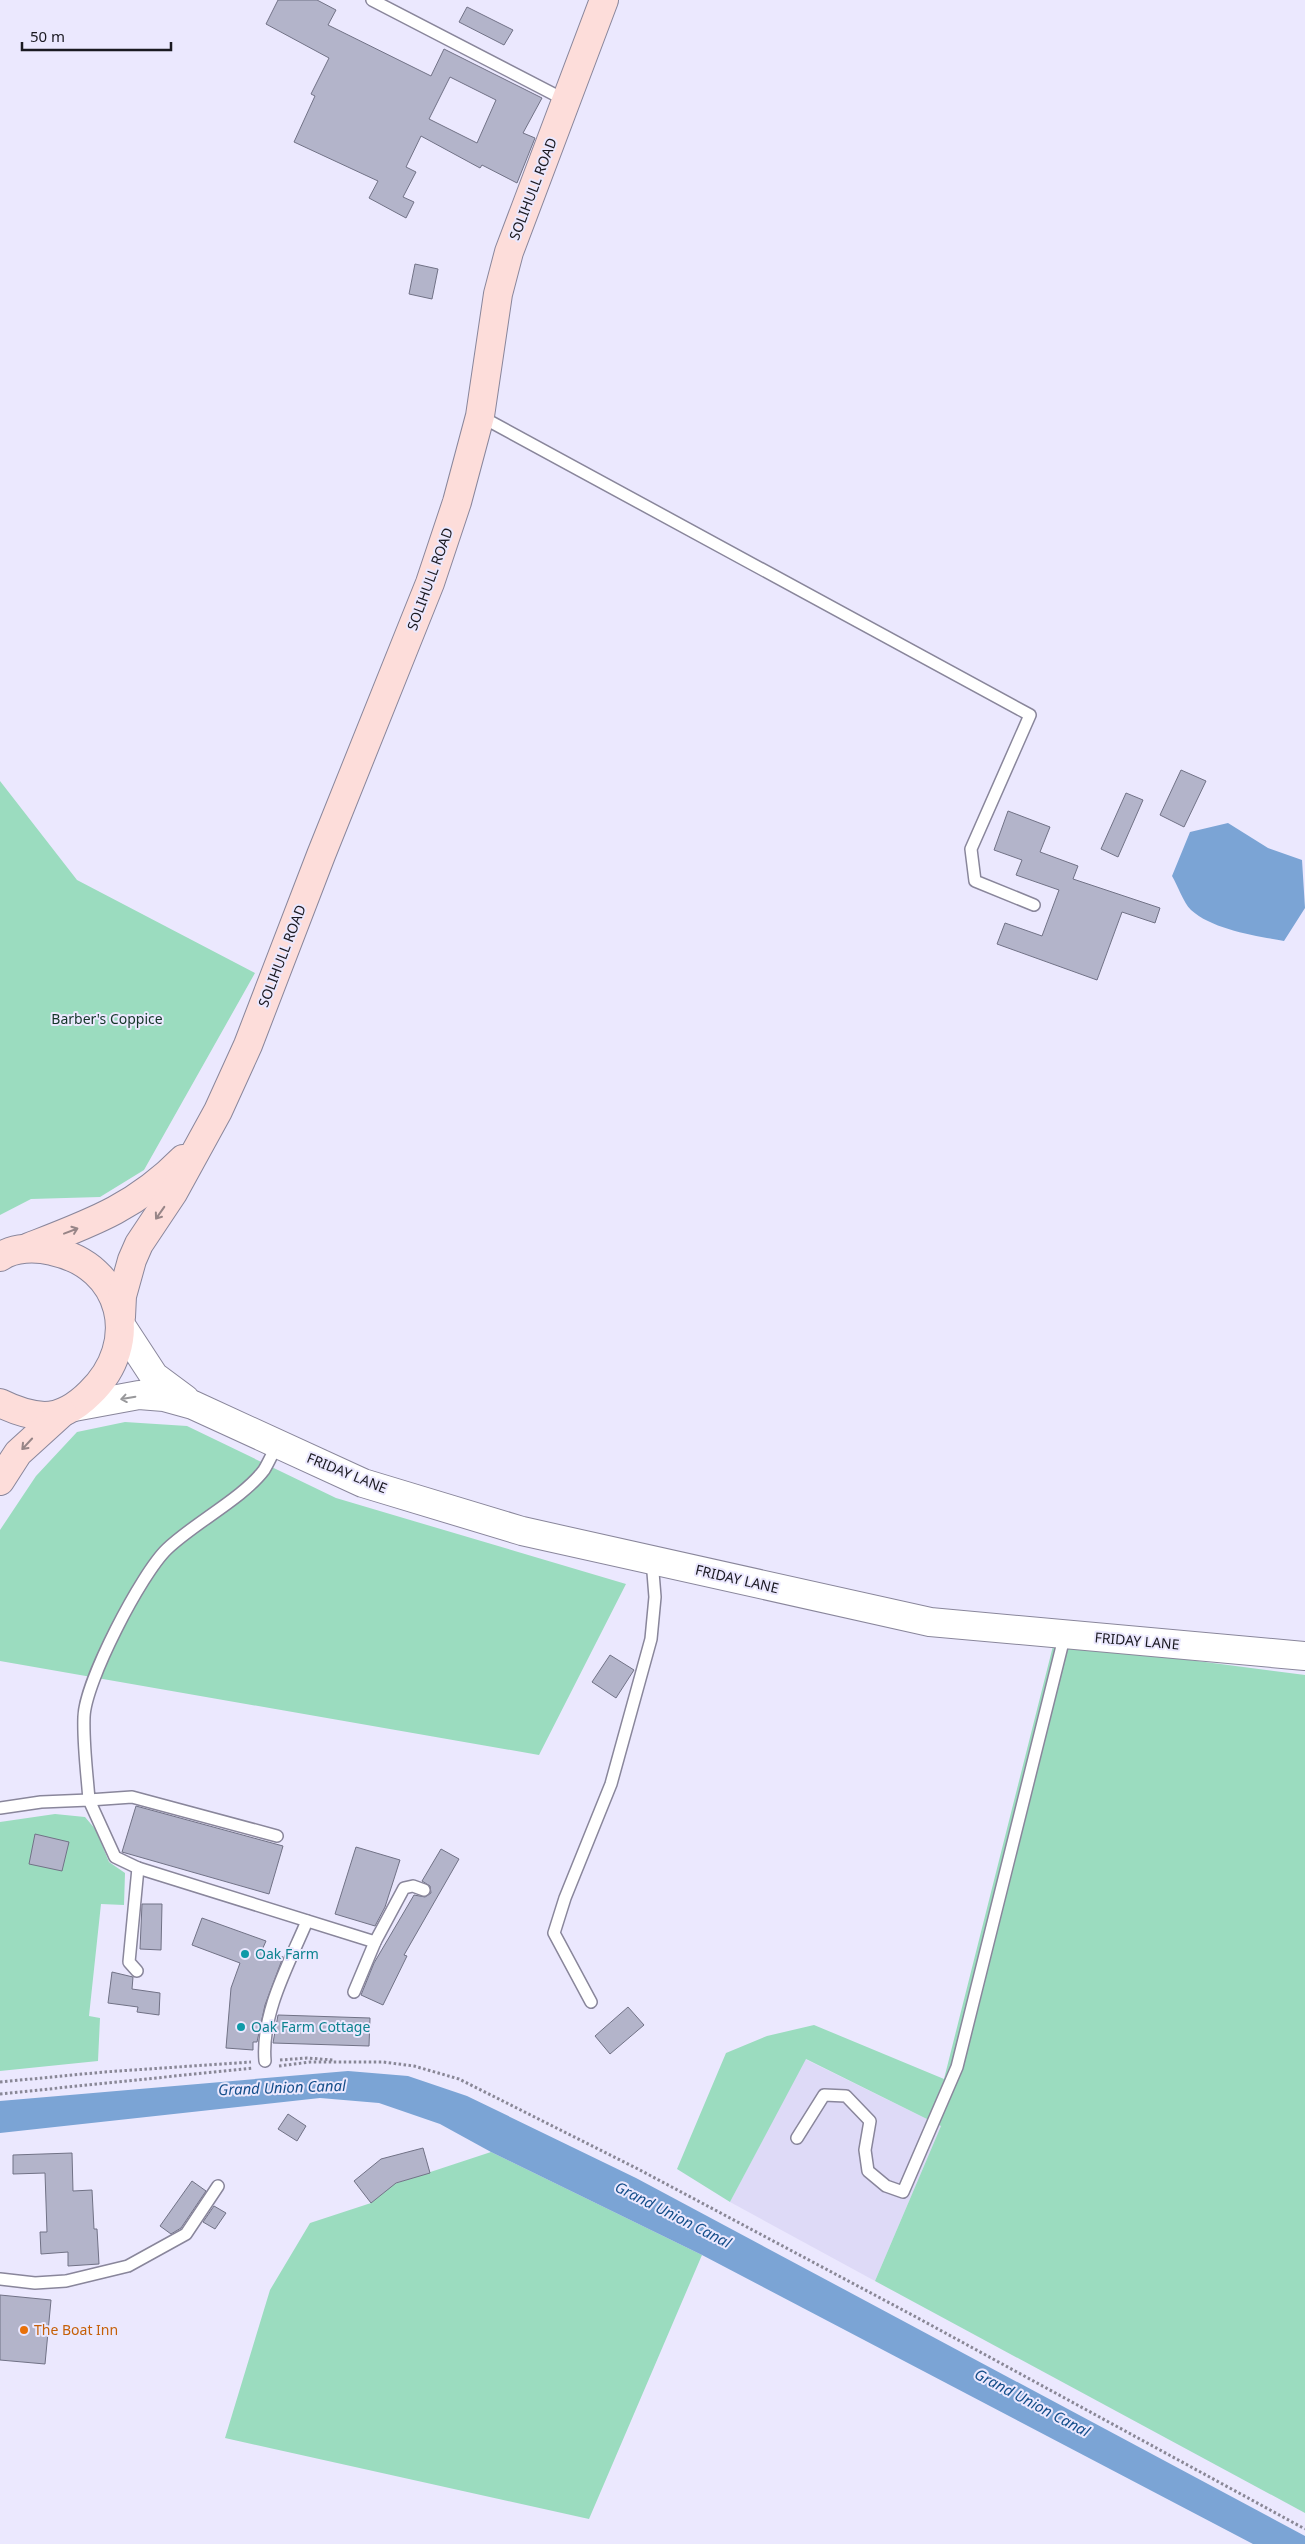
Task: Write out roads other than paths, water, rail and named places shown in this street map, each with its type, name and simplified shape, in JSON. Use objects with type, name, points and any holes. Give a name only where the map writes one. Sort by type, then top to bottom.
[{"type":"main road","name":"SOLIHULL ROAD","points":[[0,1481],[23,1448],[98,1386],[109,1372],[120,1346],[122,1296],[132,1260],[140,1244],[173,1193],[202,1140],[248,1045],[321,855],[430,583],[457,502],[480,416],[498,294],[509,252],[604,0]]},
{"type":"main road","name":"SOLIHULL ROAD","points":[[7,1253],[120,1209],[155,1185],[202,1140]]},
{"type":"main road","points":[[7,1253],[60,1252],[88,1266],[100,1277],[110,1292],[121,1322]]},
{"type":"main road","points":[[0,1403],[29,1414],[45,1416],[68,1410]]},
{"type":"street","name":"FRIDAY LANE","points":[[121,1322],[154,1376],[192,1405]]},
{"type":"street","name":"FRIDAY LANE","points":[[68,1410],[139,1396],[164,1397],[192,1405],[363,1483],[522,1531],[930,1622],[1305,1656]]},
{"type":"lane","points":[[372,0],[567,101]]},
{"type":"lane","points":[[480,416],[1030,715],[971,849],[974,881],[1034,905]]},
{"type":"lane","points":[[278,1443],[264,1470],[248,1486],[166,1550],[147,1576],[107,1647],[92,1680],[84,1716],[89,1800],[115,1857],[138,1868],[376,1942]]},
{"type":"lane","points":[[591,2002],[554,1933],[565,1898],[611,1784],[650,1639],[655,1597],[652,1560]]},
{"type":"lane","points":[[797,2138],[824,2095],[846,2096],[870,2121],[865,2150],[868,2171],[886,2186],[903,2192],[957,2067],[1065,1634]]},
{"type":"lane","points":[[0,1808],[41,1802],[132,1796],[277,1836]]},
{"type":"lane","points":[[137,1971],[129,1962],[138,1868]]},
{"type":"lane","points":[[354,1992],[376,1942],[404,1888],[413,1886],[424,1890]]},
{"type":"lane","points":[[269,2063],[264,2040],[274,2001],[307,1921]]},
{"type":"lane","points":[[0,2279],[36,2282],[66,2281],[128,2266],[186,2234],[218,2186]]},
{"type":"water","points":[[1228,823],[1268,848],[1302,860],[1305,908],[1284,941],[1236,931],[1211,923],[1200,917],[1188,907],[1172,876],[1190,832]]},
{"type":"water","name":"Grand Union Canal","points":[[348,2071],[408,2076],[467,2096],[636,2178],[1305,2536],[1305,2544],[1253,2544],[702,2255],[491,2152],[440,2124],[379,2103],[320,2098],[0,2133],[0,2101]]},
{"type":"place","name":"Oak Farm","points":[[245,1954]]},
{"type":"place","name":"Oak Farm Cottage","points":[[241,2027]]},
{"type":"place","name":"The Boat Inn","points":[[24,2330]]},
{"type":"park label","name":"Barber's Coppice","points":[[107,1019]]}]
